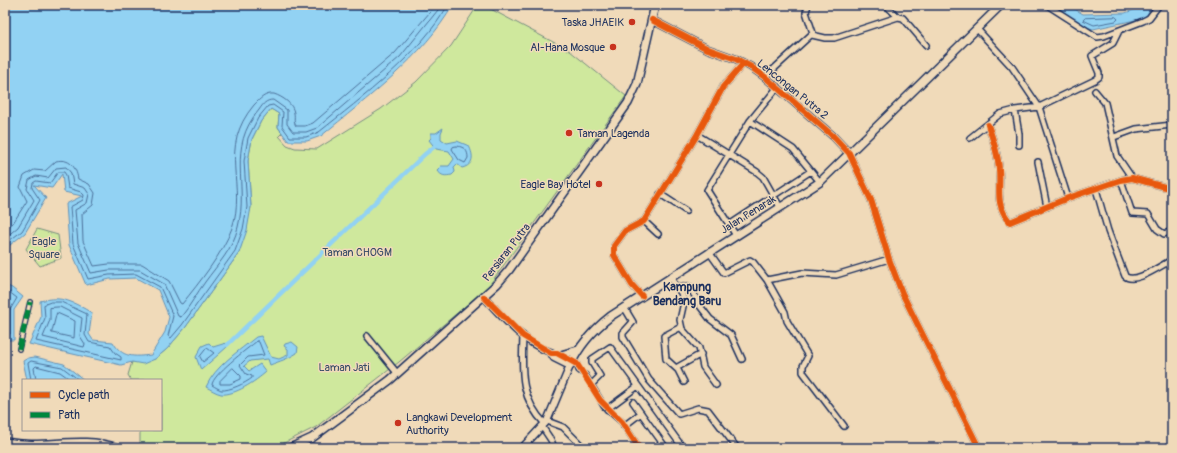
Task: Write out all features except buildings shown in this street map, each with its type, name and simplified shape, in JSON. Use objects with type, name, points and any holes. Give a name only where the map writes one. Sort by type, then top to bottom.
[{"type":"main road","name":"Persiaran Putra","points":[[290,448],[312,438],[390,380],[484,297],[509,270],[628,104],[636,84],[655,5]]},
{"type":"main road","points":[[974,31],[978,23],[994,5]]},
{"type":"main road","name":"Jalan Penarak","points":[[571,363],[578,350],[603,322],[736,234],[820,182],[1001,5]]},
{"type":"main road","points":[[990,17],[1008,5]]},
{"type":"main road","points":[[560,358],[578,350]]},
{"type":"main road","points":[[5,442],[33,446],[62,442],[92,442],[118,448]]},
{"type":"street","points":[[765,77],[812,35],[813,30],[806,12],[808,5]]},
{"type":"street","points":[[886,5],[898,17],[906,19],[926,45]]},
{"type":"street","points":[[1047,5],[1097,37],[1119,31],[1149,18],[1159,5]]},
{"type":"street","points":[[812,35],[825,38],[834,38],[898,17]]},
{"type":"street","name":"Lencongan Putra 2","points":[[652,20],[708,49],[744,63],[765,77],[834,136],[849,153]]},
{"type":"street","points":[[974,31],[1012,67],[1039,107],[1068,198]]},
{"type":"street","points":[[970,138],[1000,114],[1015,110],[1039,107],[1098,77],[1099,73],[1092,56],[1113,43],[1119,31]]},
{"type":"street","points":[[642,296],[632,285],[613,251],[619,237],[625,231],[644,221],[697,135],[723,87],[744,63]]},
{"type":"street","points":[[736,234],[707,190],[750,121],[777,88]]},
{"type":"street","points":[[1095,91],[1105,103],[1118,156],[1132,178]]},
{"type":"street","points":[[1015,110],[1019,134],[1019,145]]},
{"type":"street","points":[[750,121],[793,149],[820,182]]},
{"type":"street","points":[[988,125],[997,155],[1000,183],[999,199],[1009,220],[1013,221],[1068,198],[1120,180],[1132,178],[1172,189]]},
{"type":"street","points":[[1114,137],[1136,129],[1172,125]]},
{"type":"street","points":[[697,135],[763,177],[780,207]]},
{"type":"street","points":[[849,153],[871,200],[889,259],[902,293],[979,448]]},
{"type":"street","points":[[1038,162],[1047,207]]},
{"type":"street","points":[[729,225],[811,171]]},
{"type":"street","points":[[1120,180],[1132,213],[1148,214],[1157,229],[1164,234],[1172,231]]},
{"type":"street","points":[[1096,189],[1108,230],[1125,276],[1128,279],[1135,279],[1172,260]]},
{"type":"street","points":[[660,194],[686,210]]},
{"type":"street","points":[[644,221],[658,234]]},
{"type":"street","points":[[709,252],[724,273],[750,260],[767,280],[785,312],[787,321],[808,356],[803,366],[803,372],[844,426]]},
{"type":"street","points":[[767,280],[802,273],[836,275],[889,259]]},
{"type":"street","points":[[670,278],[680,290],[684,302],[680,320],[681,327],[685,334],[700,348],[703,366],[716,385]]},
{"type":"street","points":[[680,290],[686,286],[690,287],[700,306],[710,318],[731,334],[742,359]]},
{"type":"street","points":[[484,297],[523,336],[571,363],[579,370],[607,409],[624,426],[639,448]]},
{"type":"street","points":[[19,349],[30,302]]},
{"type":"street","points":[[624,307],[632,322],[623,333],[623,337],[649,380],[680,414],[698,408],[708,410],[737,448]]},
{"type":"street","points":[[681,327],[664,336],[666,359],[676,368],[684,382]]},
{"type":"street","points":[[368,336],[397,373]]},
{"type":"street","points":[[523,336],[523,385],[533,408],[545,425],[554,448]]},
{"type":"street","points":[[591,385],[600,376],[592,363],[592,359],[610,347],[683,448]]},
{"type":"street","points":[[676,368],[701,354]]},
{"type":"street","points":[[560,358],[565,377]]},
{"type":"street","name":"Jalan Penarak","points":[[522,448],[545,425],[571,363]]},
{"type":"street","points":[[607,409],[638,386]]},
{"type":"street","points":[[633,402],[666,448]]},
{"type":"street","points":[[624,426],[641,413]]},
{"type":"street","points":[[545,425],[563,427],[584,448]]},
{"type":"green space","name":"Taman CHOGM","points":[[478,5],[483,5],[570,51],[626,96],[488,287],[399,362],[316,427],[274,448],[140,448],[140,431],[162,431],[162,379],[130,379],[128,375],[132,362],[155,359],[167,349],[185,328],[239,253],[251,207],[248,161],[252,139],[261,121],[271,109],[279,114],[278,127],[282,133],[279,136],[287,145],[295,148],[317,149],[381,109],[416,82],[451,46]]},
{"type":"green space","name":"Eagle Square","points":[[37,229],[58,235],[61,258],[40,266],[26,249]]},
{"type":"water","points":[[5,5],[453,5],[441,24],[426,42],[393,76],[321,136],[307,141],[288,141],[278,127],[279,114],[271,109],[261,121],[252,139],[248,161],[251,207],[247,230],[239,253],[185,328],[167,349],[155,359],[143,364],[132,362],[121,365],[29,344],[41,317],[40,301],[48,299],[61,299],[73,303],[92,313],[89,334],[93,340],[113,342],[124,354],[134,356],[151,355],[165,332],[169,317],[158,290],[136,278],[110,279],[86,285],[69,245],[66,204],[82,196],[64,192],[62,174],[52,188],[34,185],[46,198],[25,233],[5,249]]},
{"type":"water","points":[[1054,5],[1068,5],[1083,14],[1125,13],[1137,9],[1139,5],[1152,5],[1147,15],[1140,19],[1093,29],[1084,26]]},
{"type":"water","points":[[443,128],[441,139],[447,143],[457,141],[469,146],[472,153],[472,160],[469,165],[462,168],[457,164],[454,167],[455,172],[452,175],[447,176],[440,174],[437,170],[441,166],[449,166],[454,159],[449,151],[436,149],[429,140],[431,138],[431,133],[436,133]]},
{"type":"water","points":[[5,285],[12,288],[23,297],[14,310],[14,340],[5,340]]},
{"type":"water","points":[[261,336],[271,357],[279,359],[288,355],[288,349],[284,346],[285,344],[292,342],[298,347],[297,353],[270,365],[268,359],[250,361],[244,366],[249,371],[260,364],[266,372],[257,380],[232,393],[221,394],[206,387],[215,372],[228,359],[256,337]]},
{"type":"water","points":[[209,343],[213,347],[226,343],[227,347],[201,370],[196,357],[202,346]]},
{"type":"water","points":[[35,357],[64,364],[83,379],[27,379],[23,361],[28,358]]},
{"type":"waterway","points":[[227,345],[434,147]]},
{"type":"marked path","points":[[19,349],[30,302]]},
{"type":"cycle path","points":[[652,20],[708,49],[736,59],[751,67],[765,77],[833,136],[849,153],[871,200],[889,259],[902,293],[979,448]]},
{"type":"cycle path","points":[[642,296],[632,285],[614,255],[614,246],[625,231],[644,221],[697,135],[723,87],[744,63]]},
{"type":"cycle path","points":[[988,125],[998,163],[1000,203],[1010,222],[1068,198],[1121,180],[1132,178],[1172,189]]},
{"type":"cycle path","points":[[484,297],[523,336],[551,353],[557,353],[577,364],[600,400],[622,422],[639,448]]},
{"type":"place","name":"Taska JHAEIK","points":[[632,22]]},
{"type":"place","name":"Al-Hana Mosque","points":[[613,47]]},
{"type":"place","name":"Taman Lagenda","points":[[569,133]]},
{"type":"place","name":"Eagle Bay Hotel","points":[[599,184]]},
{"type":"place","name":"Langkawi Development Authority","points":[[398,423]]},
{"type":"district","name":"Kampung Bendang Baru","points":[[687,294]]},
{"type":"park label","name":"Laman Jati","points":[[344,367]]}]
